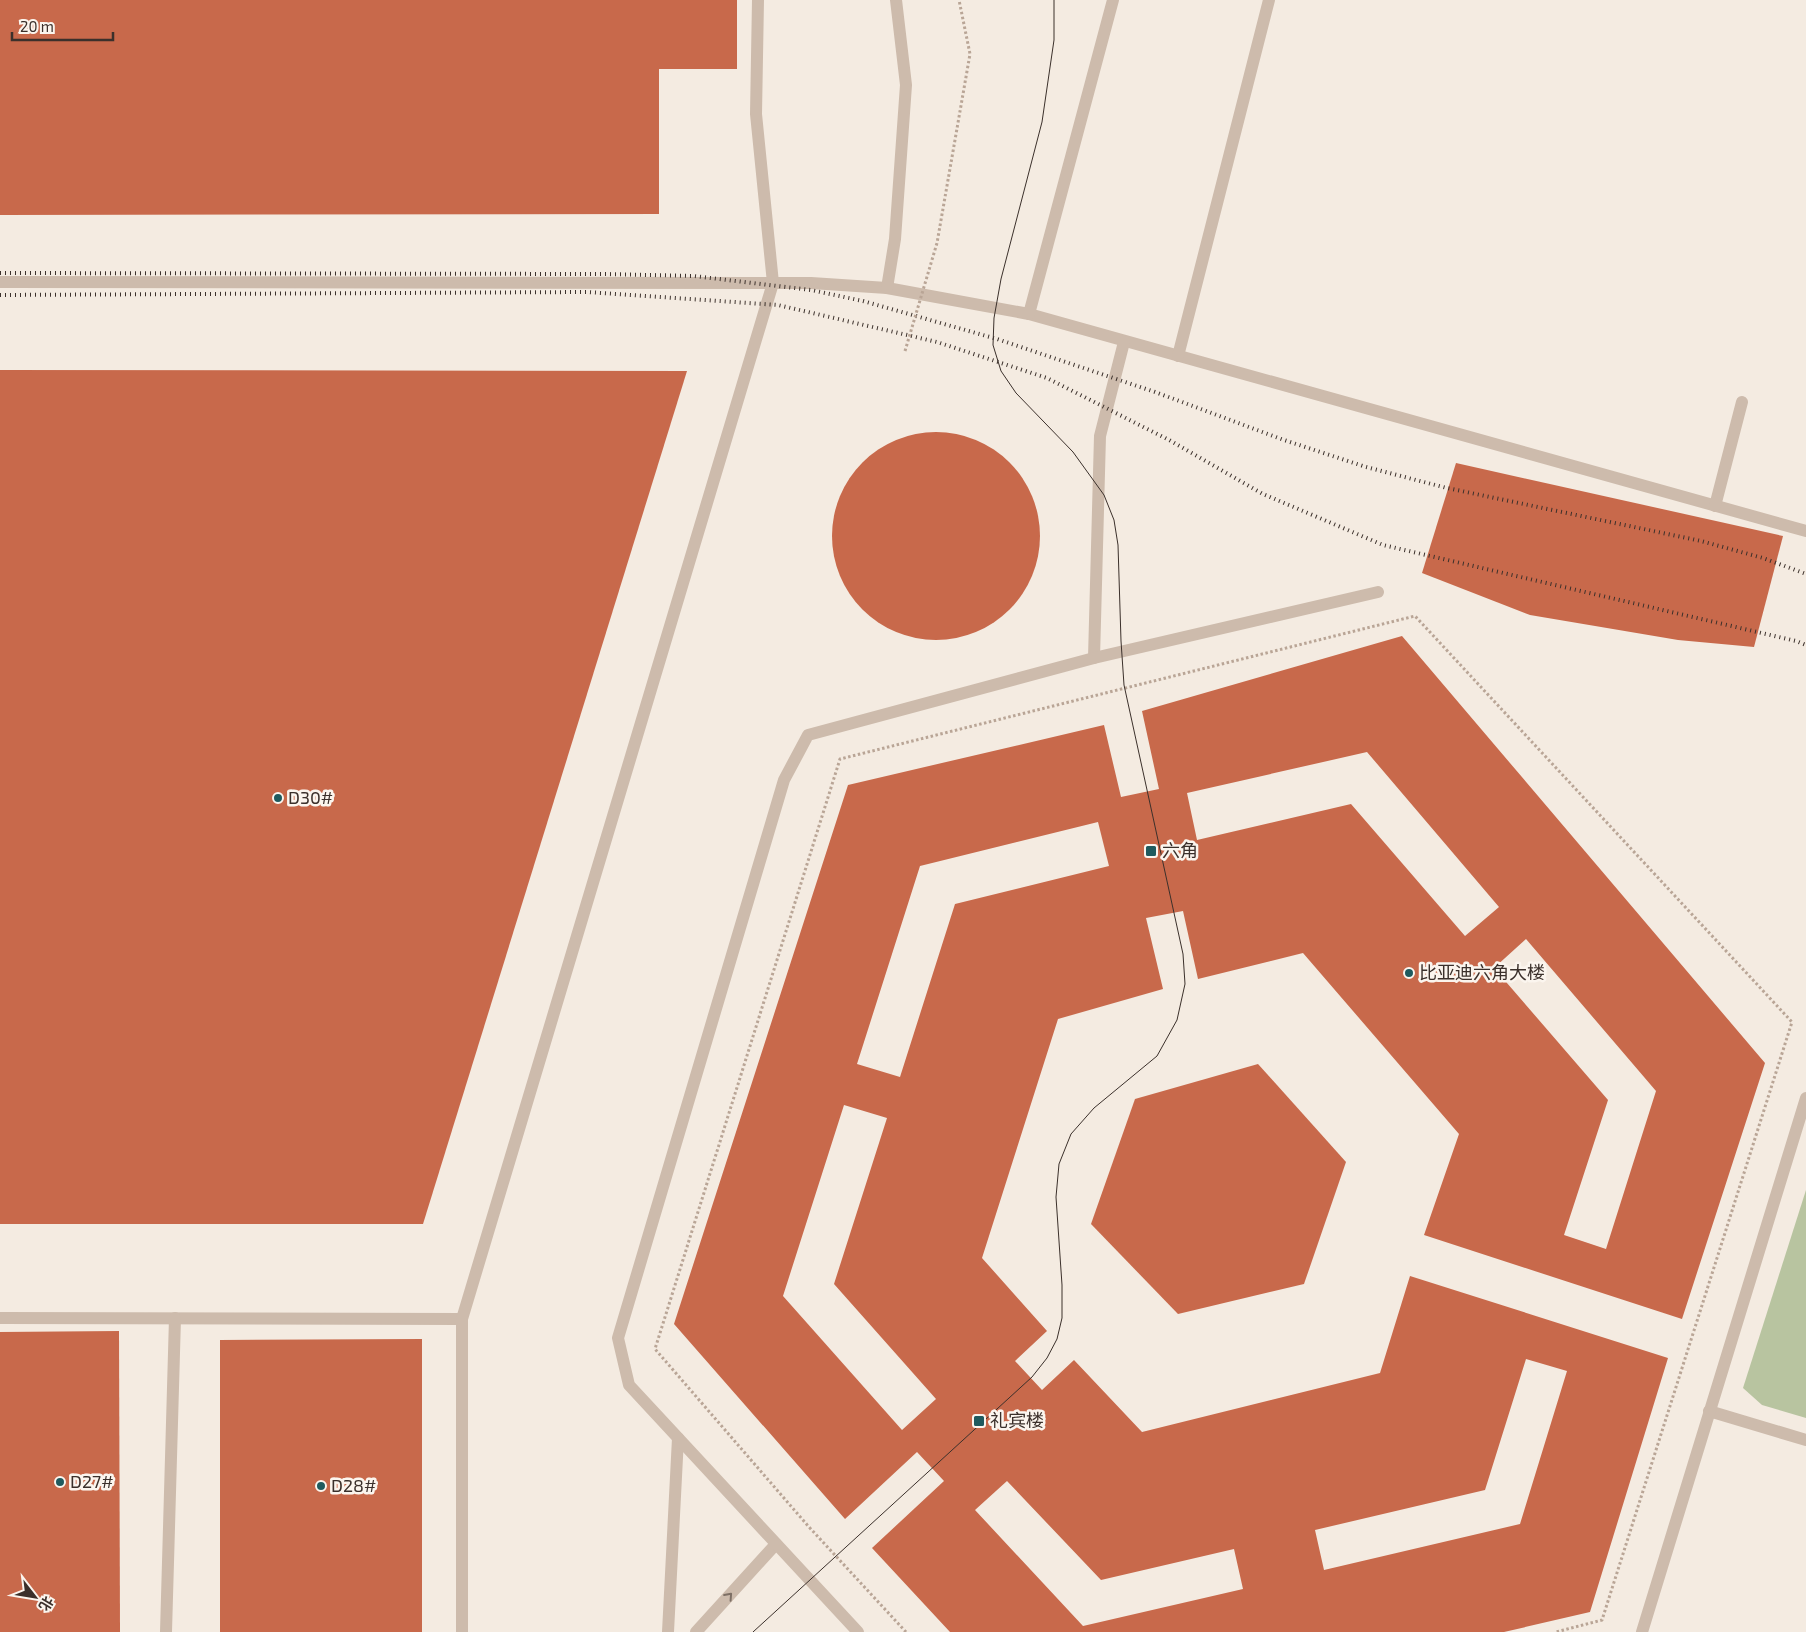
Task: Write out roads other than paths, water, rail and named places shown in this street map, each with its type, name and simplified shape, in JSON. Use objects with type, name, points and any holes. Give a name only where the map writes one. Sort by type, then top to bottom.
[{"type":"street","points":[[462,1632],[462,1319],[774,283],[756,114],[758,0]]},
{"type":"street","points":[[887,288],[895,239],[906,85],[896,0]]},
{"type":"street","points":[[1029,314],[1113,0]]},
{"type":"street","points":[[1178,356],[1269,0]]},
{"type":"street","points":[[0,282],[811,283],[887,288],[1029,314],[1806,531]]},
{"type":"street","points":[[1094,658],[1100,436],[1124,342]]},
{"type":"street","points":[[1715,506],[1742,402]]},
{"type":"street","points":[[857,1631],[629,1385],[618,1338],[784,780],[808,735],[1094,658],[1378,592]]},
{"type":"street","points":[[1642,1632],[1806,1098]]},
{"type":"street","points":[[0,1318],[462,1319]]},
{"type":"street","points":[[166,1632],[175,1318]]},
{"type":"street","points":[[1709,1411],[1806,1440]]},
{"type":"street","points":[[668,1632],[678,1438]]},
{"type":"street","points":[[696,1632],[776,1544]]},
{"type":"tram line","points":[[753,1632],[1032,1377],[1047,1358],[1057,1339],[1062,1318],[1062,1285],[1056,1197],[1059,1164],[1071,1134],[1094,1108],[1157,1056],[1177,1020],[1185,984],[1183,954],[1124,685],[1118,545],[1114,520],[1104,495],[1073,452],[1016,393],[1001,371],[993,345],[994,318],[1001,279],[1042,122],[1054,40],[1054,0]]},
{"type":"railway","points":[[0,273],[605,274],[694,276],[811,290],[863,301],[997,339],[1155,392],[1284,440],[1366,467],[1447,488],[1701,541],[1763,558],[1806,574]]},
{"type":"railway","points":[[0,295],[587,292],[778,305],[937,342],[1047,378],[1169,440],[1263,494],[1383,545],[1796,641],[1806,645]]},
{"type":"place","name":"D30#","points":[[278,798]]},
{"type":"place","name":"六角","points":[[1151,851]]},
{"type":"place","name":"比亚迪六角大楼","points":[[1409,973]]},
{"type":"place","name":"礼宾楼","points":[[979,1421]]},
{"type":"place","name":"D27#","points":[[60,1482]]},
{"type":"place","name":"D28#","points":[[321,1486]]}]
